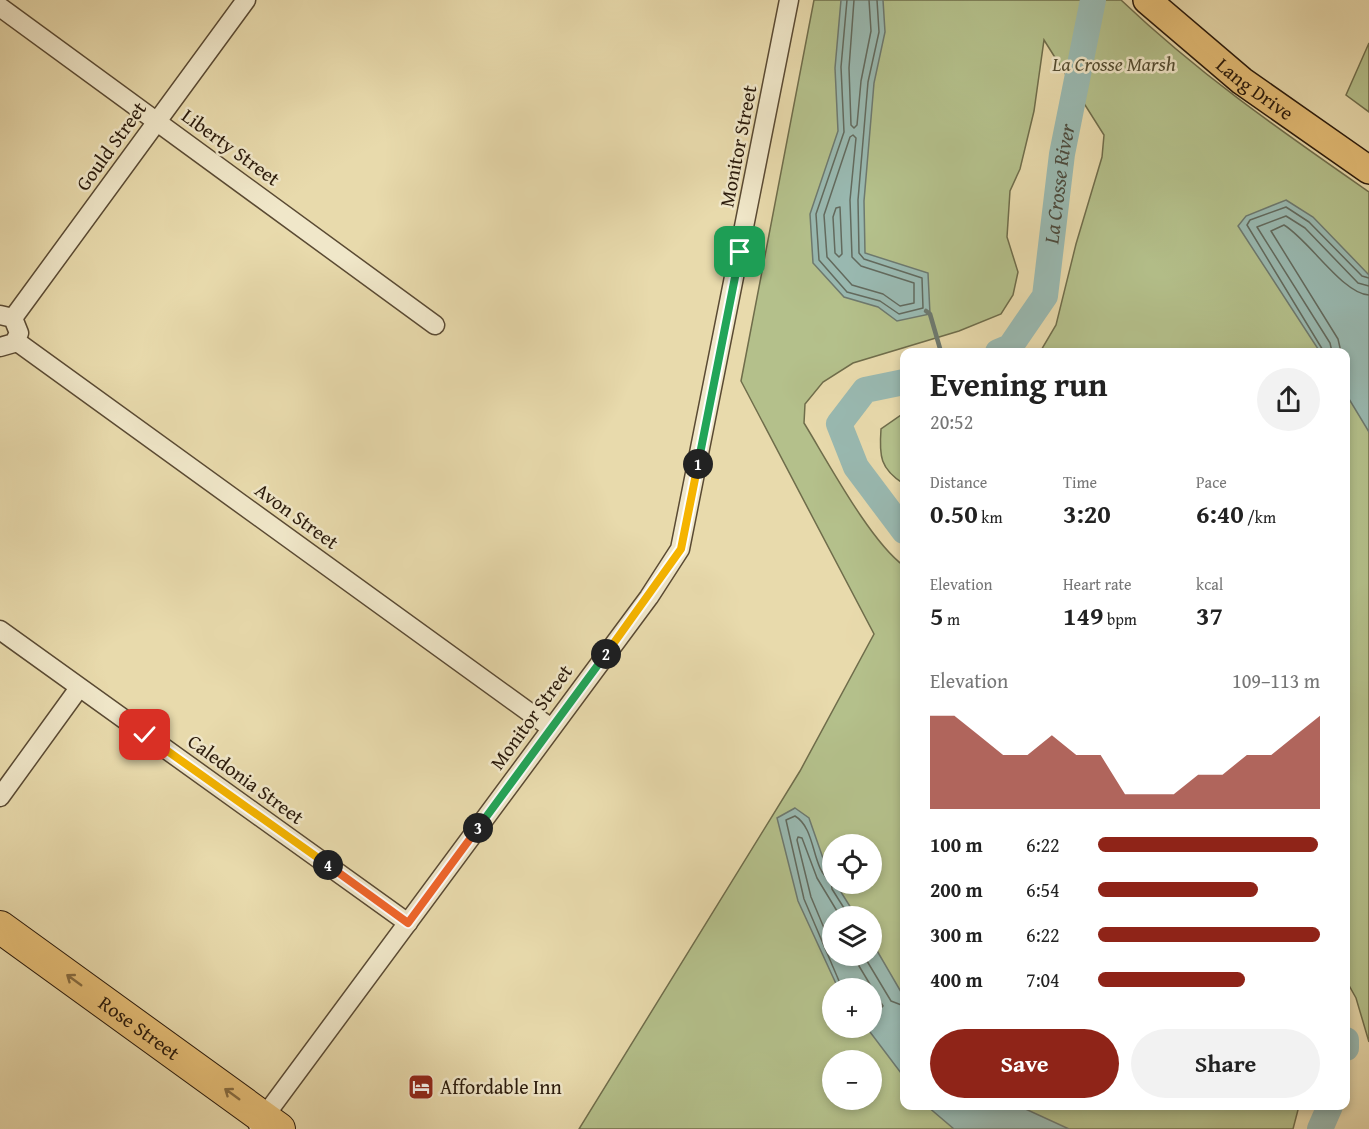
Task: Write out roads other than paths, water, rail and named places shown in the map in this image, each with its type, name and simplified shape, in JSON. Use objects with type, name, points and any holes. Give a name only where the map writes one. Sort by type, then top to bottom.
[{"type":"highway","name":"Rose Street","points":[[0,927],[266,1125]]},
{"type":"main road","name":"Lang Drive","points":[[1147,0],[1242,81],[1369,170]]},
{"type":"street","name":"Gould Street","points":[[6,317],[246,0]]},
{"type":"street","name":"Monitor Street","points":[[266,1125],[408,923],[657,586],[681,549],[789,0]]},
{"type":"street","name":"Liberty Street","points":[[0,7],[435,325]]},
{"type":"street","points":[[6,317],[19,327],[8,344]]},
{"type":"street","name":"Avon Street","points":[[8,344],[551,728]]},
{"type":"street","name":"Caledonia Street","points":[[0,630],[408,923]]},
{"type":"street","points":[[0,797],[79,688]]},
{"type":"water","points":[[841,0],[883,0],[885,32],[874,83],[864,201],[865,253],[928,273],[930,314],[897,321],[878,307],[844,297],[813,263],[810,214],[838,131],[835,68]]},
{"type":"water","points":[[1286,200],[1313,217],[1369,275],[1369,432],[1350,401],[1350,348],[1317,348],[1238,226],[1246,216]]},
{"type":"water","points":[[795,808],[809,818],[822,855],[822,894],[842,894],[850,906],[822,906],[822,953],[798,901],[777,818]]},
{"type":"water","points":[[882,959],[900,990],[900,1072],[875,1038],[882,1038],[882,978],[833,978],[828,966],[882,966]]},
{"type":"water","points":[[932,1110],[1028,1110],[1069,1129],[954,1129]]},
{"type":"waterway","name":"La Crosse River","points":[[1008,348],[1045,296],[1062,154],[1093,0]]},
{"type":"waterway","points":[[926,311],[930,314],[940,348]]},
{"type":"waterway","name":"La Crosse River","points":[[900,383],[865,390],[839,424],[856,467],[900,526]]},
{"type":"waterway","name":"La Crosse River","points":[[1320,1129],[1328,1110]]},
{"type":"place","name":"Affordable Inn","points":[[421,1087]]},
{"type":"park label","name":"La Crosse Marsh","points":[[1114,64]]}]
